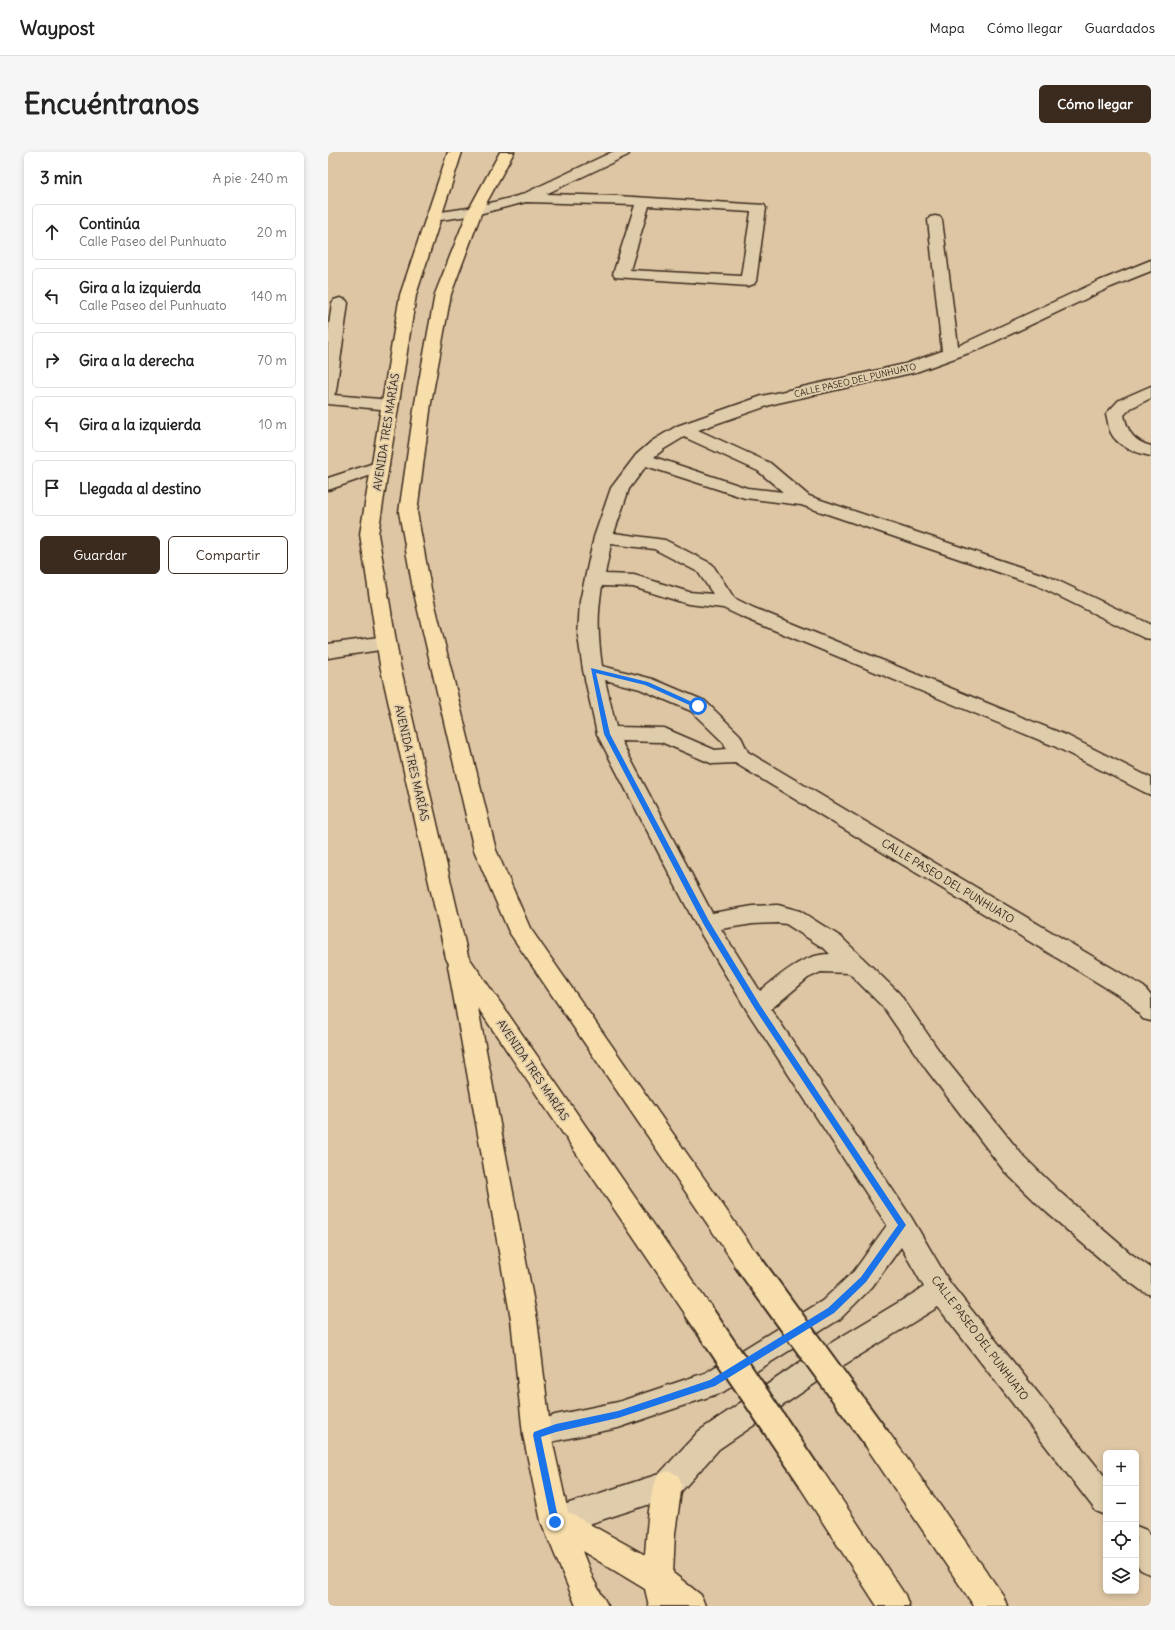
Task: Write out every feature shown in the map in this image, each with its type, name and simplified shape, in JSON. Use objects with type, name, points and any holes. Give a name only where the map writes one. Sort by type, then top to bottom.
[{"type":"main road","name":"AVENIDA TRES MARÍAS","points":[[455,152],[408,295],[369,534],[390,665],[457,958],[697,1309],[810,1477],[894,1606]]},
{"type":"main road","points":[[507,152],[475,212],[443,294],[423,403],[408,512],[422,589],[485,850],[520,932],[701,1196],[877,1438],[992,1606]]},
{"type":"main road","points":[[457,958],[524,1319],[537,1435],[555,1522],[584,1590],[593,1606]]},
{"type":"main road","points":[[661,1593],[660,1534],[668,1485]]},
{"type":"main road","points":[[555,1522],[611,1551],[661,1593],[690,1606]]},
{"type":"street","points":[[434,217],[475,212],[526,198],[623,152]]},
{"type":"street","points":[[565,180],[585,189],[617,200]]},
{"type":"street","points":[[526,198],[617,200],[758,208],[748,281],[621,274],[643,202]]},
{"type":"street","points":[[935,220],[951,354]]},
{"type":"street","name":"CALLE PASEO DEL PUNHUATO","points":[[1103,1497],[941,1290],[902,1225],[757,1007],[706,923],[607,734],[593,670],[588,636],[590,601],[603,537],[620,488],[642,459],[658,445],[683,430],[768,400],[910,368],[951,354],[970,347],[1104,284],[1151,265]]},
{"type":"street","points":[[328,391],[340,303]]},
{"type":"street","points":[[1151,391],[1125,404],[1115,414],[1119,432],[1136,447],[1151,452]]},
{"type":"street","points":[[328,399],[390,405]]},
{"type":"street","points":[[683,430],[764,467],[803,500]]},
{"type":"street","points":[[642,459],[745,493],[803,500],[1043,581],[1151,633]]},
{"type":"street","points":[[328,485],[380,466]]},
{"type":"street","points":[[603,537],[658,544],[705,568],[727,602]]},
{"type":"street","points":[[594,580],[634,581],[688,598],[727,602],[747,612],[1061,741],[1151,787]]},
{"type":"street","points":[[328,651],[386,643]]},
{"type":"street","points":[[593,670],[646,684],[698,706],[734,740],[739,756],[713,756],[664,735],[607,734]]},
{"type":"street","name":"CALLE PASEO DEL PUNHUATO","points":[[739,756],[1136,994],[1151,1012]]},
{"type":"street","points":[[706,923],[753,915],[778,914],[792,918],[833,943],[891,1000],[934,1062],[1014,1164],[1053,1202],[1121,1261],[1151,1283]]},
{"type":"street","points":[[757,1007],[800,972],[820,963],[855,964]]},
{"type":"street","points":[[537,1435],[556,1428],[618,1415],[713,1383],[831,1310],[863,1279],[902,1225]]},
{"type":"street","points":[[555,1522],[668,1485],[709,1440],[816,1368],[941,1290]]},
{"type":"route","points":[[555,1522],[546,1472],[537,1435],[556,1428],[618,1415],[713,1383],[831,1310],[863,1279],[902,1225],[757,1007],[706,923],[607,734],[593,670],[625,677],[646,684],[698,706]]}]
